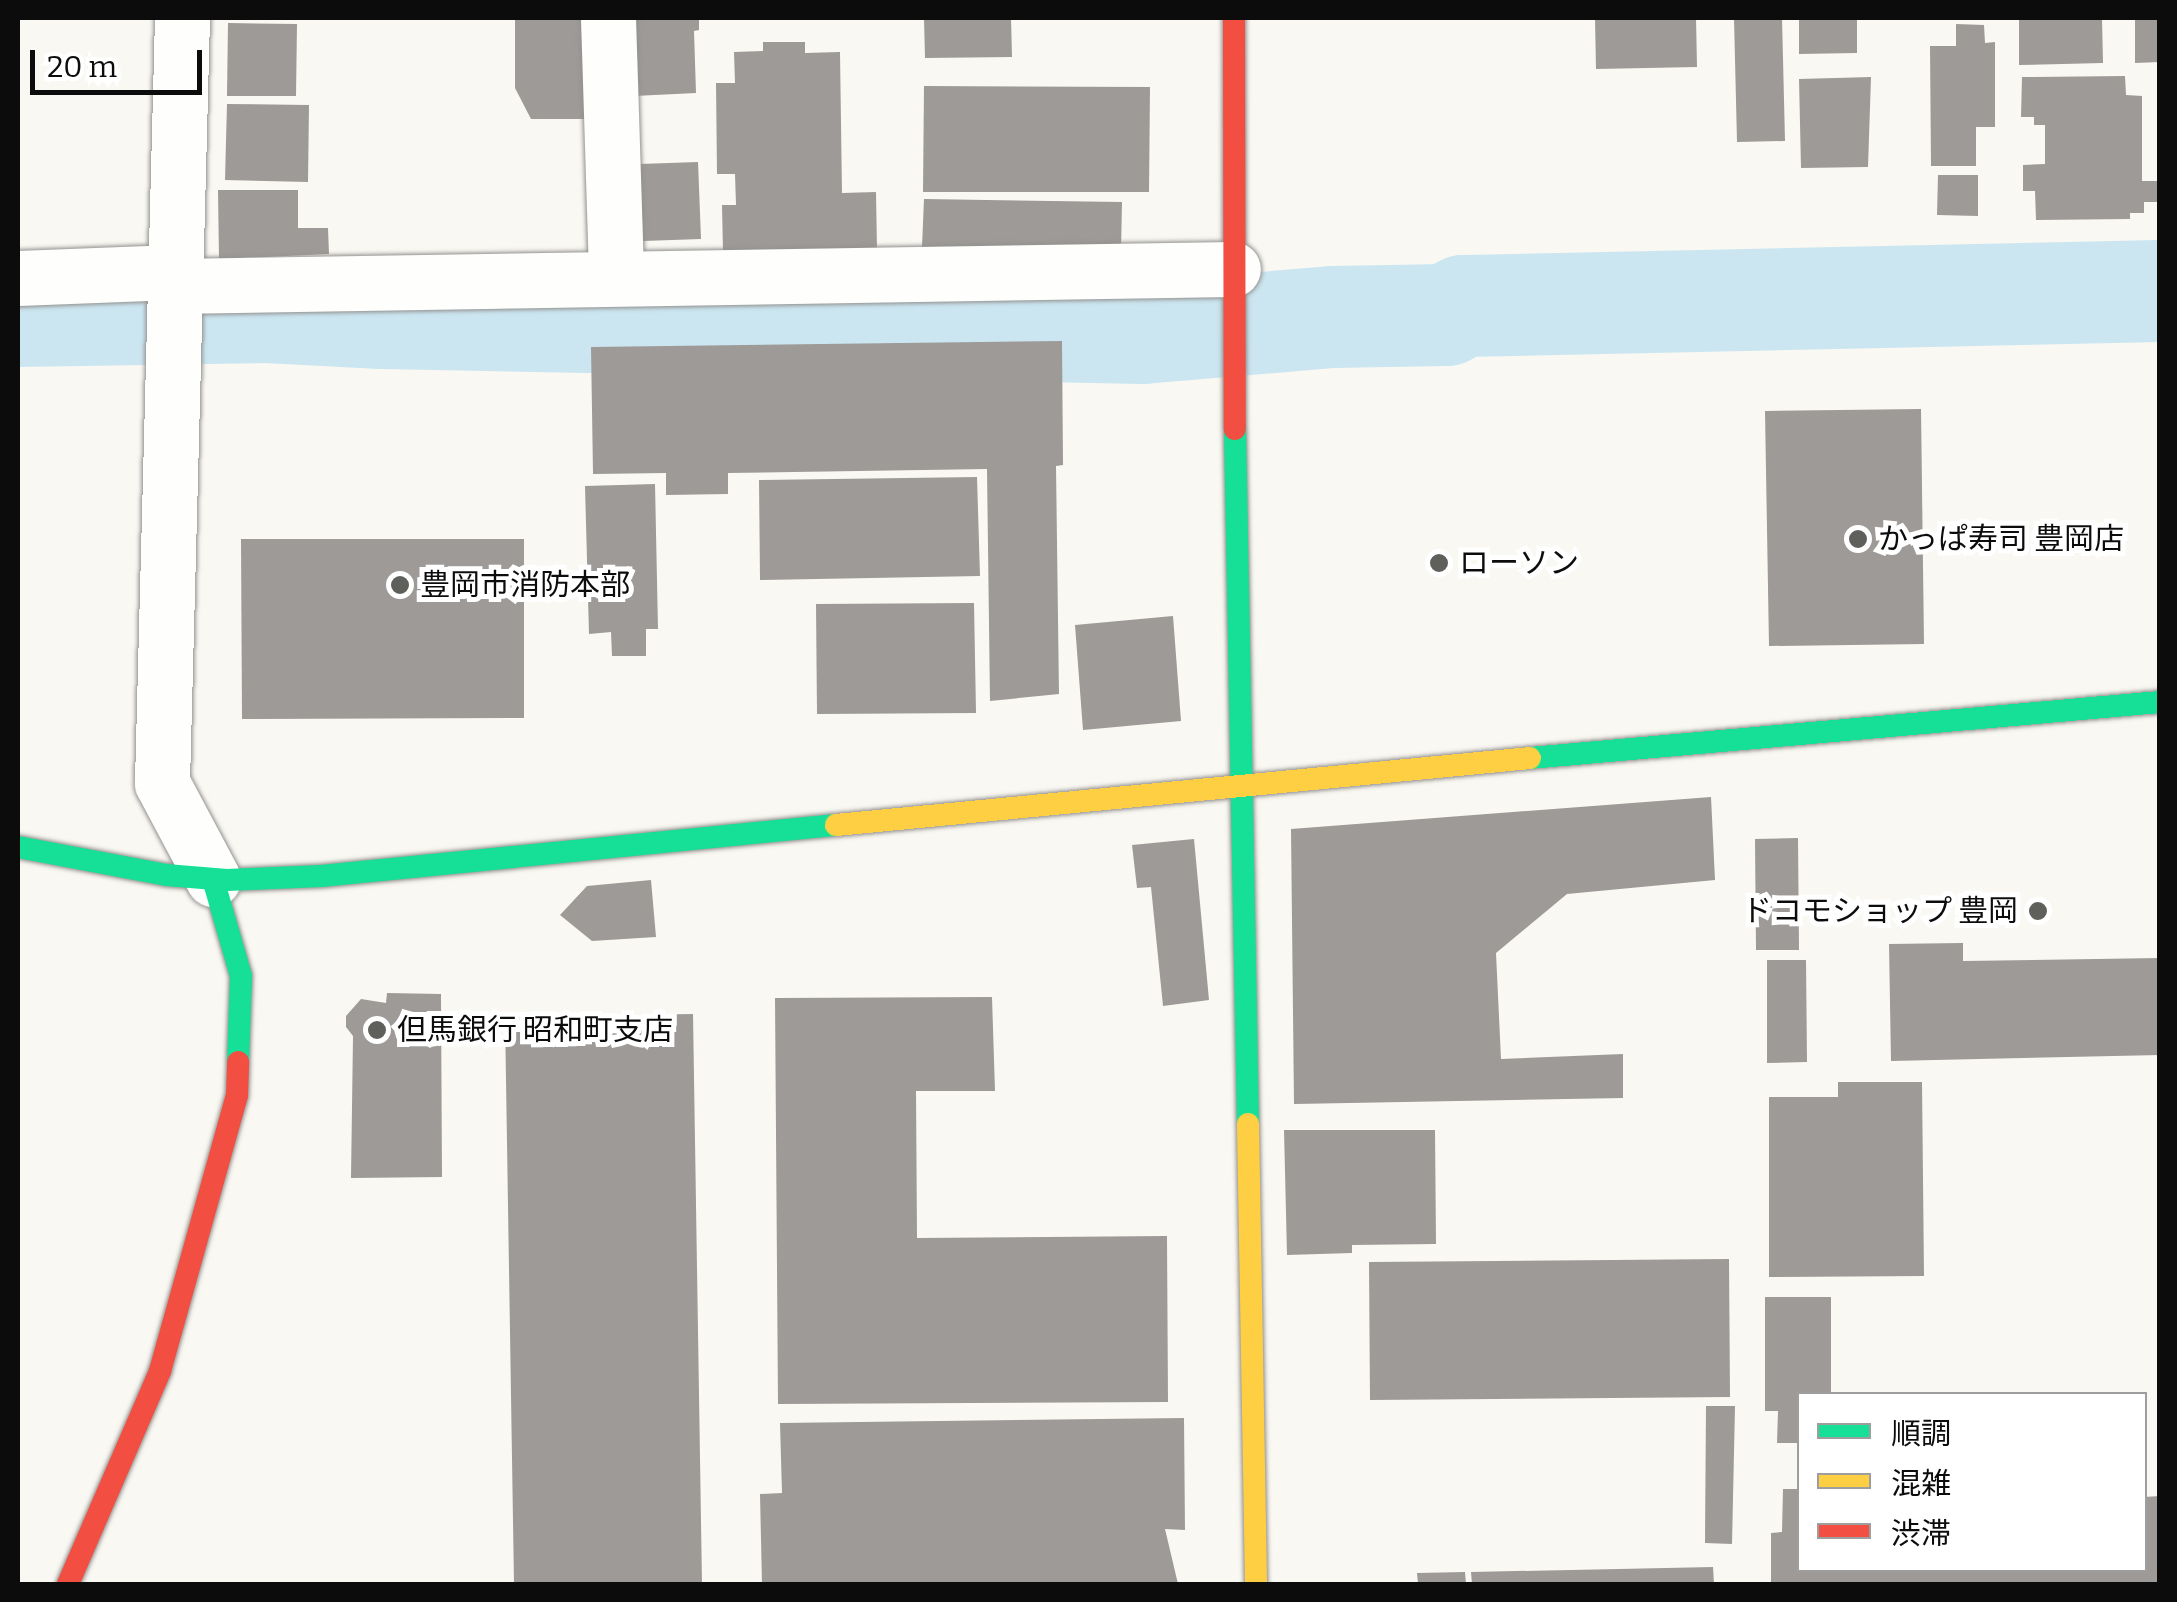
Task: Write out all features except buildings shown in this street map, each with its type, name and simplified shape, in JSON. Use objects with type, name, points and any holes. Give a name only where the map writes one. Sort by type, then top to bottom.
[{"type":"street","points":[[68,1584],[160,1371],[237,1094],[241,976],[213,879],[162,783],[182,18]]},
{"type":"street","points":[[608,18],[616,278]]},
{"type":"street","points":[[1234,18],[1233,269],[1256,1584]]},
{"type":"street","points":[[18,278],[616,278],[1233,269]]},
{"type":"street","points":[[18,847],[166,875],[213,879],[341,874],[1244,784],[2160,702]]},
{"type":"waterway","points":[[18,316],[267,312],[382,318],[1142,333],[1332,317],[1446,315],[1464,306],[2160,291]]},
{"type":"traffic: fast","points":[[1235,429],[1248,1124]]},
{"type":"traffic: fast","points":[[1530,758],[2160,702]]},
{"type":"traffic: fast","points":[[18,847],[166,875],[227,880],[321,876],[836,825]]},
{"type":"traffic: fast","points":[[213,879],[241,976],[238,1062]]},
{"type":"traffic: slow","points":[[836,825],[1530,758]]},
{"type":"traffic: slow","points":[[1248,1124],[1256,1584]]},
{"type":"traffic: jam","points":[[1234,18],[1235,429]]},
{"type":"traffic: jam","points":[[68,1584],[160,1371],[237,1095],[238,1062]]},
{"type":"place","name":"かっぱ寿司 豊岡店","points":[[1858,539]]},
{"type":"place","name":"ローソン","points":[[1439,563]]},
{"type":"place","name":"豊岡市消防本部","points":[[400,585]]},
{"type":"place","name":"ドコモショップ 豊岡","points":[[2038,911]]},
{"type":"place","name":"但馬銀行 昭和町支店","points":[[377,1030]]}]
